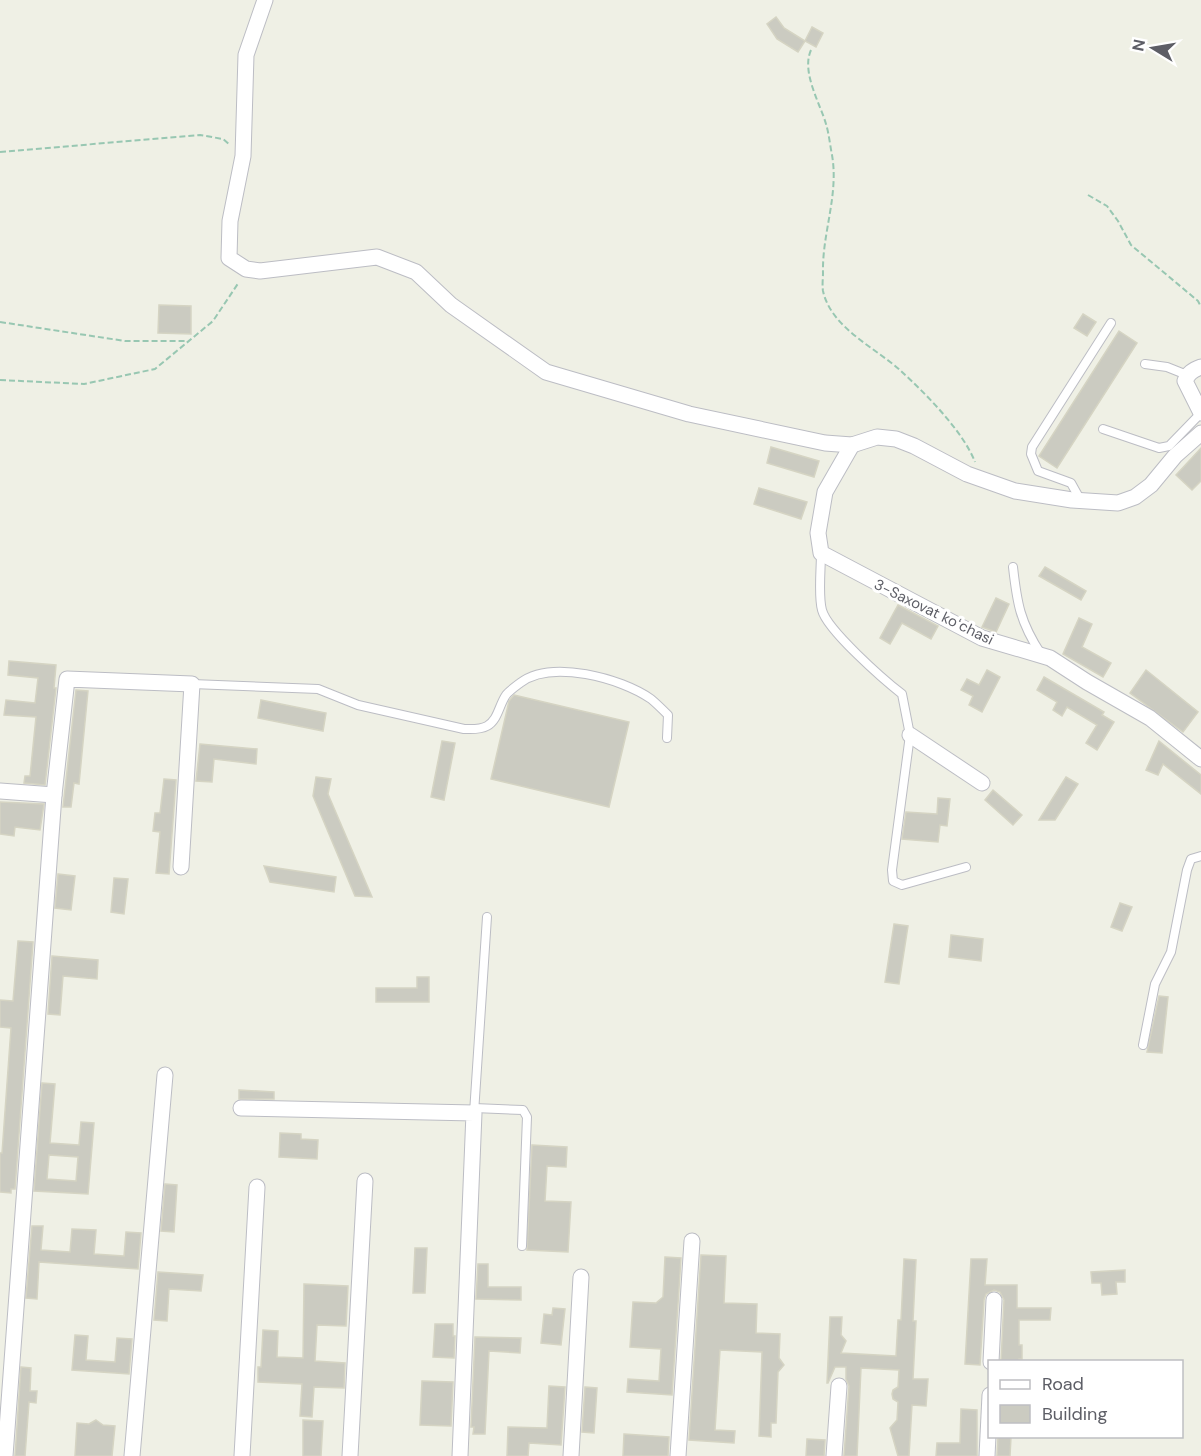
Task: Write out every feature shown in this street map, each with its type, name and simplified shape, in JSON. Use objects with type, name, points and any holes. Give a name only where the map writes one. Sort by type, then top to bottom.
[{"type":"street","points":[[265,0],[246,55],[243,156],[230,220],[229,258],[246,269],[260,271],[376,257],[416,272],[451,304],[546,372],[689,414],[825,443],[852,445],[877,437],[896,440],[914,446],[967,474],[1015,491],[1081,501],[1118,503],[1136,497],[1151,484],[1175,456],[1201,433]]},
{"type":"street","points":[[1201,367],[1187,375],[1185,381],[1201,413]]},
{"type":"street","points":[[820,553],[818,533],[825,492],[852,445]]},
{"type":"street","name":"3-Saxovat koʻchasi","points":[[820,553],[982,638],[1041,655],[1066,667],[1087,682],[1150,718],[1201,759]]},
{"type":"street","points":[[5,1456],[54,795],[67,679],[192,684],[181,867]]},
{"type":"street","points":[[910,735],[982,783]]},
{"type":"street","points":[[0,791],[54,795]]},
{"type":"street","points":[[132,1456],[165,1075]]},
{"type":"street","points":[[241,1108],[474,1110],[460,1456]]},
{"type":"street","points":[[350,1456],[365,1181]]},
{"type":"street","points":[[242,1456],[257,1186]]},
{"type":"street","points":[[678,1456],[692,1241]]},
{"type":"street","points":[[571,1456],[581,1277]]},
{"type":"street","points":[[991,1360],[994,1300]]},
{"type":"street","points":[[834,1456],[838,1386]]},
{"type":"street","points":[[987,1456],[988,1436]]},
{"type":"lane","points":[[1081,501],[1071,483],[1038,471],[1032,447],[1112,323]]},
{"type":"lane","points":[[1145,364],[1167,367],[1187,375]]},
{"type":"lane","points":[[1103,429],[1159,448],[1169,446],[1201,413]]},
{"type":"lane","points":[[820,553],[822,611],[842,638],[880,677],[902,694],[910,735],[892,870],[893,881],[902,885],[966,867]]},
{"type":"lane","points":[[1012,567],[1017,604],[1030,637],[1041,655]]},
{"type":"lane","points":[[192,684],[318,689],[358,705],[464,729],[482,728],[489,725],[506,695],[531,675],[546,672],[574,673],[601,677],[651,700],[668,715],[666,738]]},
{"type":"lane","points":[[1143,1045],[1155,984],[1171,952],[1186,870],[1191,859],[1201,856]]},
{"type":"lane","points":[[487,917],[474,1110],[523,1110],[527,1117],[522,1246]]},
{"type":"path","points":[[811,50],[808,64],[826,126],[834,167],[832,201],[822,264],[823,291],[832,309],[845,326],[864,344],[900,370],[949,421],[975,459],[980,479]]},
{"type":"path","points":[[0,152],[200,135],[223,139],[243,156]]},
{"type":"path","points":[[1088,195],[1107,206],[1131,245],[1198,301],[1201,307]]},
{"type":"path","points":[[0,380],[84,384],[155,369],[186,341],[213,321],[246,269]]},
{"type":"path","points":[[0,322],[125,341],[186,341]]},
{"type":"building","points":[[776,17],[784,28],[805,41],[798,52],[777,39],[767,24]]},
{"type":"building","points":[[812,27],[823,33],[816,47],[805,41]]},
{"type":"building","points":[[159,305],[191,306],[191,334],[158,333]]},
{"type":"building","points":[[1083,314],[1096,322],[1087,336],[1074,328]]},
{"type":"building","points":[[1119,331],[1137,343],[1057,468],[1039,456]]},
{"type":"building","points":[[771,447],[819,461],[814,477],[767,463]]},
{"type":"building","points":[[1201,448],[1201,481],[1192,490],[1176,475]]},
{"type":"building","points":[[759,488],[807,502],[801,519],[754,504]]},
{"type":"building","points":[[1045,567],[1086,591],[1081,600],[1039,576]]},
{"type":"building","points":[[996,598],[1009,604],[996,632],[982,627]]},
{"type":"building","points":[[898,605],[938,626],[931,639],[902,623],[890,644],[880,638]]},
{"type":"building","points":[[1079,618],[1092,624],[1082,647],[1111,663],[1103,677],[1063,654]]},
{"type":"building","points":[[9,661],[56,665],[54,688],[56,688],[45,785],[24,783],[25,776],[30,776],[36,717],[4,715],[6,700],[35,703],[38,678],[8,675]]},
{"type":"building","points":[[987,670],[1000,677],[982,712],[969,705],[973,696],[961,690],[967,679],[979,685]]},
{"type":"building","points":[[1146,670],[1198,712],[1183,732],[1130,693]]},
{"type":"building","points":[[1044,677],[1104,712],[1102,715],[1114,722],[1097,750],[1086,743],[1097,725],[1067,707],[1062,716],[1053,710],[1057,702],[1037,690]]},
{"type":"building","points":[[76,690],[88,691],[79,784],[74,783],[71,807],[63,807]]},
{"type":"building","points":[[514,695],[629,722],[609,807],[491,779],[509,701]]},
{"type":"building","points":[[261,700],[326,713],[323,731],[258,718]]},
{"type":"building","points":[[442,741],[455,743],[444,800],[431,797]]},
{"type":"building","points":[[1159,741],[1201,775],[1201,794],[1163,764],[1158,775],[1146,770]]},
{"type":"building","points":[[200,744],[257,749],[256,764],[214,759],[212,782],[196,781]]},
{"type":"building","points":[[316,777],[331,779],[328,794],[372,897],[355,896],[313,796]]},
{"type":"building","points":[[1066,777],[1078,784],[1055,820],[1039,820]]},
{"type":"building","points":[[164,779],[176,780],[169,874],[156,873],[160,832],[153,831],[155,813],[160,813]]},
{"type":"building","points":[[993,790],[1022,815],[1013,825],[985,800]]},
{"type":"building","points":[[938,798],[950,799],[947,826],[940,825],[938,842],[902,839],[906,812],[937,814]]},
{"type":"building","points":[[0,802],[44,804],[40,830],[15,827],[14,836],[0,834]]},
{"type":"building","points":[[264,866],[336,877],[334,892],[270,882]]},
{"type":"building","points":[[58,874],[75,876],[71,910],[55,908]]},
{"type":"building","points":[[114,878],[128,879],[124,914],[111,912]]},
{"type":"building","points":[[1120,903],[1132,907],[1122,931],[1111,927]]},
{"type":"building","points":[[894,924],[908,926],[899,984],[885,982]]},
{"type":"building","points":[[951,935],[983,939],[981,961],[949,957]]},
{"type":"building","points":[[18,941],[33,942],[15,1189],[11,1189],[11,1193],[0,1192],[0,1153],[2,1153],[11,1028],[0,1027],[0,1000],[13,1001]]},
{"type":"building","points":[[52,956],[98,960],[97,979],[63,976],[60,1015],[48,1014]]},
{"type":"building","points":[[417,977],[429,977],[429,1002],[376,1002],[376,988],[417,988]]},
{"type":"building","points":[[1159,996],[1168,997],[1162,1053],[1147,1052]]},
{"type":"building","points":[[42,1083],[55,1084],[50,1143],[79,1145],[81,1122],[94,1123],[88,1194],[34,1191]],"holes":[[[49,1155],[78,1157],[76,1181],[47,1179]]]},
{"type":"building","points":[[239,1090],[274,1092],[274,1099],[239,1099]]},
{"type":"building","points":[[280,1133],[301,1134],[301,1139],[318,1140],[317,1159],[279,1157]]},
{"type":"building","points":[[532,1145],[567,1147],[566,1167],[547,1166],[545,1201],[571,1202],[568,1252],[527,1250]]},
{"type":"building","points":[[165,1184],[177,1185],[174,1232],[161,1231]]},
{"type":"building","points":[[32,1226],[43,1226],[41,1250],[70,1252],[72,1229],[96,1230],[94,1254],[124,1256],[126,1232],[141,1233],[138,1269],[39,1262],[37,1299],[26,1298]]},
{"type":"building","points":[[415,1248],[427,1248],[425,1293],[413,1293]]},
{"type":"building","points":[[701,1255],[726,1256],[724,1303],[757,1304],[756,1333],[780,1334],[779,1358],[784,1365],[778,1372],[776,1423],[771,1423],[771,1437],[759,1436],[762,1352],[720,1350],[715,1430],[735,1431],[734,1443],[689,1440]]},
{"type":"building","points":[[665,1257],[681,1258],[672,1395],[627,1392],[628,1379],[659,1381],[661,1349],[630,1347],[633,1302],[656,1303],[663,1297]]},
{"type":"building","points":[[904,1259],[916,1260],[913,1379],[928,1379],[926,1406],[912,1405],[909,1456],[898,1456],[890,1428],[897,1420],[898,1402],[893,1399],[892,1394],[893,1390],[898,1387],[899,1370],[861,1368],[857,1456],[844,1456],[849,1386],[846,1379],[846,1367],[835,1367],[827,1383],[830,1317],[842,1317],[841,1335],[846,1341],[841,1353],[896,1356],[898,1320],[901,1320]]},
{"type":"building","points":[[971,1259],[987,1259],[985,1285],[1017,1285],[1017,1308],[1051,1308],[1050,1320],[1019,1320],[1019,1345],[1022,1345],[1022,1359],[1001,1360],[1004,1300],[1000,1292],[994,1290],[986,1294],[980,1365],[965,1364]]},
{"type":"building","points":[[478,1264],[488,1264],[488,1287],[521,1287],[521,1300],[476,1299]]},
{"type":"building","points":[[1125,1270],[1125,1282],[1116,1282],[1117,1294],[1102,1295],[1101,1283],[1092,1283],[1091,1272]]},
{"type":"building","points":[[158,1272],[203,1275],[201,1291],[169,1289],[167,1321],[154,1320]]},
{"type":"building","points":[[304,1284],[348,1286],[346,1326],[317,1325],[315,1361],[345,1363],[344,1388],[314,1387],[312,1417],[300,1416],[302,1384],[258,1382],[263,1330],[278,1331],[277,1357],[303,1358]]},
{"type":"building","points":[[553,1308],[565,1309],[561,1345],[541,1343],[544,1314],[552,1315]]},
{"type":"building","points":[[435,1324],[453,1324],[454,1358],[433,1357]]},
{"type":"building","points":[[75,1335],[88,1336],[86,1360],[115,1362],[117,1338],[132,1339],[129,1374],[72,1370]]},
{"type":"building","points":[[475,1337],[521,1338],[520,1353],[489,1351],[485,1434],[473,1434],[474,1427],[471,1427]]},
{"type":"building","points":[[21,1367],[31,1368],[30,1391],[37,1391],[36,1403],[29,1402],[25,1456],[15,1456]]},
{"type":"building","points":[[422,1381],[453,1382],[451,1426],[420,1425]]},
{"type":"building","points":[[549,1386],[565,1387],[561,1445],[529,1443],[528,1456],[507,1456],[508,1427],[547,1428]]},
{"type":"building","points":[[585,1387],[597,1388],[594,1433],[582,1432]]},
{"type":"building","points":[[961,1409],[977,1410],[977,1456],[936,1456],[937,1443],[960,1443]]},
{"type":"building","points":[[96,1420],[103,1425],[115,1426],[112,1456],[75,1456],[77,1423],[89,1424]]},
{"type":"building","points":[[303,1420],[323,1421],[321,1456],[303,1456]]},
{"type":"building","points":[[624,1434],[669,1437],[668,1456],[623,1456]]},
{"type":"building","points":[[998,1438],[1011,1438],[1010,1456],[997,1456]]},
{"type":"building","points":[[807,1439],[825,1440],[824,1456],[806,1456]]}]
